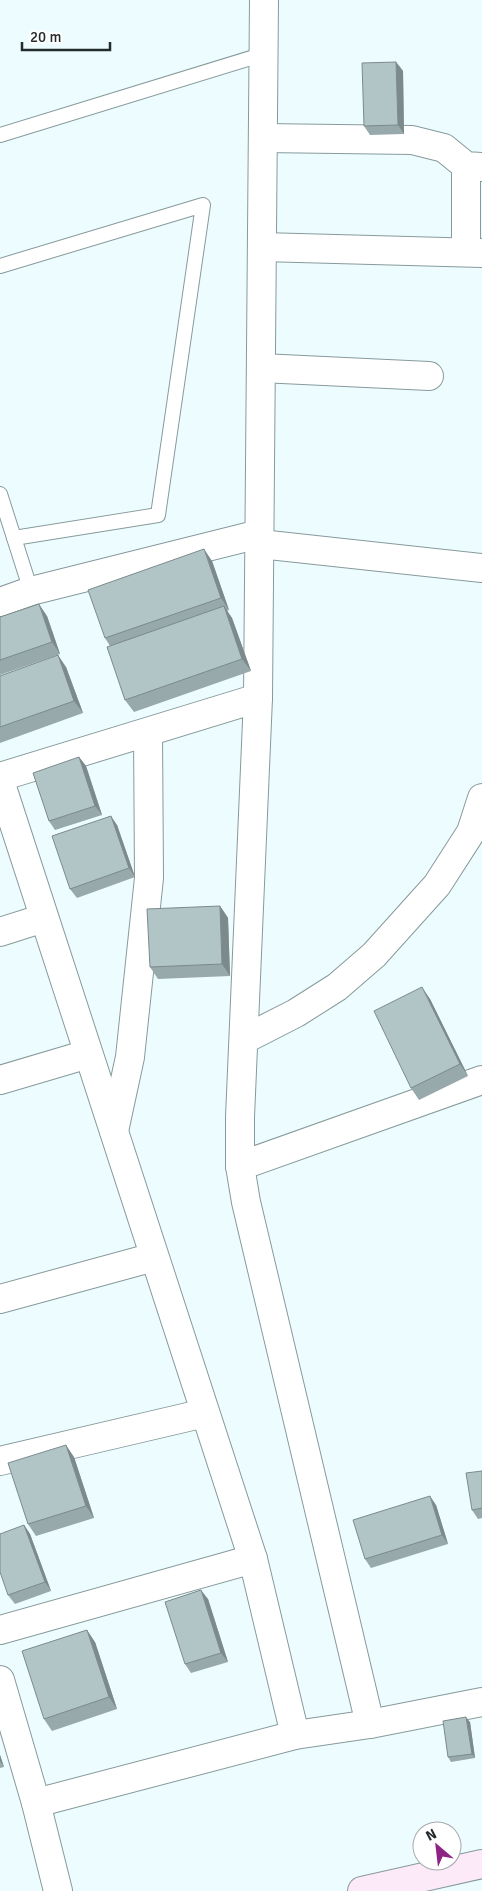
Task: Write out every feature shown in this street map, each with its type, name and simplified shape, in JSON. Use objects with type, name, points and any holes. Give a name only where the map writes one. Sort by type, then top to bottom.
[{"type":"street","points":[[264,0],[258,698],[245,1039],[240,1118],[240,1166],[246,1202],[370,1724]]},
{"type":"street","points":[[262,248],[474,253],[474,167],[444,148],[412,140],[263,138]]},
{"type":"street","points":[[261,368],[429,376]]},
{"type":"street","points":[[0,602],[31,591],[260,539],[482,568]]},
{"type":"street","points":[[0,776],[148,733],[258,698]]},
{"type":"street","points":[[114,1132],[130,1057],[149,878],[148,733]]},
{"type":"street","points":[[0,781],[253,1559],[295,1735]]},
{"type":"street","points":[[245,1039],[296,1012],[336,987],[374,955],[437,885],[471,832],[482,798]]},
{"type":"street","points":[[0,932],[44,918]]},
{"type":"street","points":[[0,1080],[88,1054]]},
{"type":"street","points":[[240,1166],[482,1080]]},
{"type":"street","points":[[0,1299],[154,1257]]},
{"type":"street","points":[[0,1460],[205,1412]]},
{"type":"street","points":[[0,1630],[253,1559]]},
{"type":"street","points":[[0,1680],[36,1803],[58,1891]]},
{"type":"street","points":[[36,1803],[295,1735],[370,1724],[482,1702]]},
{"type":"street","points":[[362,1891],[482,1864]]},
{"type":"lane","points":[[0,135],[264,54]]},
{"type":"lane","points":[[0,266],[203,205],[158,515],[14,538]]},
{"type":"lane","points":[[0,494],[31,591]]},
{"type":"building","points":[[396,62],[398,125],[364,126],[362,63]]},
{"type":"building","points":[[204,549],[221,598],[105,638],[88,590]]},
{"type":"building","points":[[39,604],[52,642],[0,660],[0,617]]},
{"type":"building","points":[[224,606],[242,659],[125,700],[107,647]]},
{"type":"building","points":[[58,655],[74,701],[0,727],[0,676]]},
{"type":"building","points":[[79,757],[95,806],[49,821],[33,773]]},
{"type":"building","points":[[111,816],[129,868],[70,889],[52,836]]},
{"type":"building","points":[[220,906],[222,964],[150,967],[147,909]]},
{"type":"building","points":[[422,987],[460,1064],[411,1088],[374,1011]]},
{"type":"building","points":[[66,1445],[86,1506],[28,1524],[8,1463]]},
{"type":"building","points":[[482,1471],[482,1508],[472,1510],[466,1473]]},
{"type":"building","points":[[430,1496],[442,1535],[365,1559],[353,1520]]},
{"type":"building","points":[[24,1525],[45,1582],[8,1595],[0,1572],[0,1534]]},
{"type":"building","points":[[201,1590],[221,1653],[185,1664],[165,1602]]},
{"type":"building","points":[[87,1630],[109,1697],[44,1719],[22,1651]]},
{"type":"building","points":[[466,1717],[472,1754],[448,1757],[443,1721]]}]
